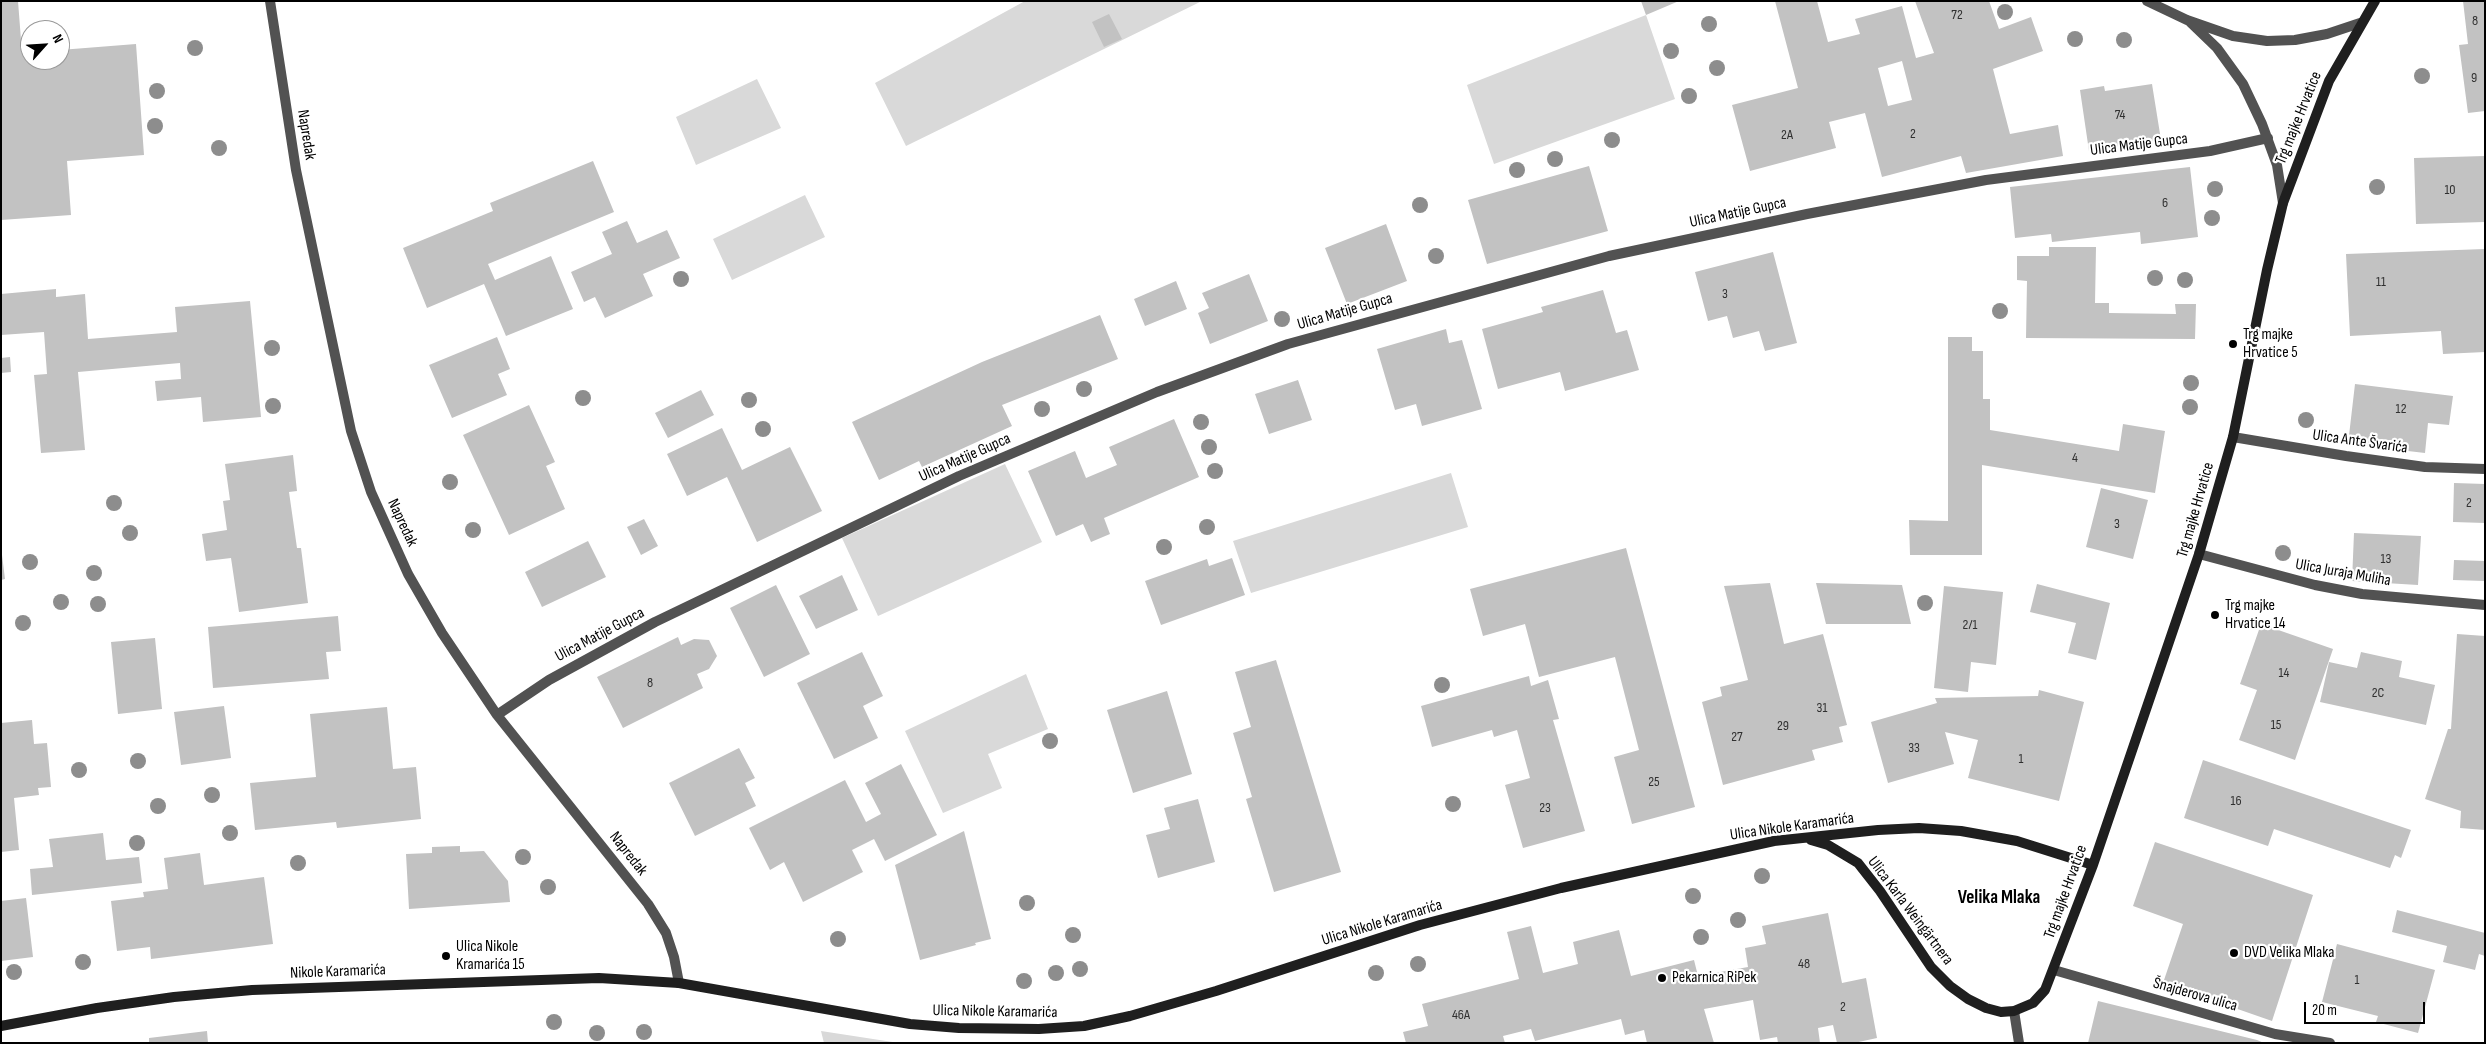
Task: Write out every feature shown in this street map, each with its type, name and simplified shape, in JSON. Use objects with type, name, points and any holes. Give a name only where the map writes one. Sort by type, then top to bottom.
[{"type":"main road","name":"Trg majke Hrvatice","points":[[2014,1011],[2033,1003],[2040,997],[2054,970],[2093,866],[2199,554],[2232,437],[2283,203],[2329,81],[2360,23],[2375,1]]},
{"type":"main road","name":"Ulica Nikole Karamarića","points":[[679,983],[910,1024],[959,1028],[1019,1029],[1084,1026],[1130,1016],[1216,991],[1420,925],[1542,893],[1704,855],[1774,841],[1878,830],[1919,828],[1961,831],[2017,841],[2093,866]]},
{"type":"main road","name":"Ulica Karla Weingärtnera","points":[[1805,839],[1828,845],[1858,864],[1880,891],[1931,967],[1950,986],[1986,1008],[2001,1012],[2014,1011]]},
{"type":"main road","name":"Nikole Karamarića","points":[[1,1026],[174,997],[252,990],[589,978],[679,983]]},
{"type":"street","name":"Napredak","points":[[270,1],[296,170],[351,431],[370,492],[408,574],[437,624],[497,715],[648,904],[666,933],[674,957],[679,983]]},
{"type":"street","points":[[2147,1],[2187,20],[2233,36],[2267,41],[2295,40],[2327,34],[2360,23]]},
{"type":"street","points":[[2187,20],[2218,48],[2243,84],[2268,138],[2277,165],[2283,203]]},
{"type":"street","name":"Ulica Matije Gupca","points":[[497,715],[549,680],[656,622],[959,476],[1157,392],[1288,344],[1609,256],[1806,214],[1986,180],[2210,151],[2268,138]]},
{"type":"street","name":"Ulica Ante Švarića","points":[[2232,437],[2425,467],[2485,469]]},
{"type":"street","name":"Ulica Juraja Muliha","points":[[2199,554],[2314,585],[2362,594],[2485,605]]},
{"type":"street","name":"Šnajderova ulica","points":[[2054,970],[2275,1034],[2330,1043]]},
{"type":"street","points":[[2014,1011],[2019,1043]]},
{"type":"shaded area","points":[[1025,1],[1202,1],[906,146],[875,83]]},
{"type":"shaded area","points":[[1646,15],[1675,99],[1494,164],[1467,85]]},
{"type":"shaded area","points":[[757,79],[781,128],[696,165],[676,117]]},
{"type":"shaded area","points":[[805,195],[825,237],[732,280],[713,239]]},
{"type":"shaded area","points":[[1005,464],[1042,542],[878,616],[842,538]]},
{"type":"shaded area","points":[[1451,473],[1468,527],[1251,593],[1233,541]]},
{"type":"shaded area","points":[[1026,674],[1048,729],[988,754],[1002,788],[943,813],[905,731]]},
{"type":"shaded area","points":[[821,1031],[899,1043],[824,1043]]},
{"type":"building","points":[[1,1],[18,1],[20,70],[70,70],[70,49],[136,44],[144,155],[67,161],[71,215],[1,220]]},
{"type":"building","points":[[1641,1],[1679,1],[1646,15]]},
{"type":"building","points":[[1775,1],[1817,1],[1828,42],[1860,34],[1855,19],[1902,6],[1916,58],[1934,53],[1915,1],[1989,1],[1999,29],[2031,17],[2043,51],[1993,69],[2010,134],[2058,125],[2063,156],[1966,173],[1961,156],[1882,177],[1865,113],[1829,122],[1836,148],[1750,171],[1732,105],[1798,88]],"holes":[[[1902,61],[1912,100],[1888,106],[1878,68]]]},
{"type":"building","points":[[2463,1],[2485,1],[2485,111],[2468,113],[2459,45],[2468,44]]},
{"type":"building","points":[[1109,14],[1122,39],[1104,47],[1092,22]]},
{"type":"building","points":[[2152,84],[2161,140],[2089,151],[2080,90],[2104,86],[2105,91]]},
{"type":"building","points":[[2485,156],[2485,222],[2416,224],[2414,158]]},
{"type":"building","points":[[593,161],[614,212],[488,264],[495,280],[551,256],[573,309],[506,336],[484,284],[427,308],[403,248],[493,211],[490,203]]},
{"type":"building","points":[[1589,166],[1608,231],[1487,264],[1468,200]]},
{"type":"building","points":[[2190,167],[2198,237],[2141,244],[2140,232],[2052,242],[2051,234],[2015,238],[2010,187]]},
{"type":"building","points":[[627,221],[637,243],[667,230],[680,258],[643,274],[653,296],[605,318],[595,297],[584,302],[571,272],[612,254],[602,232]]},
{"type":"building","points":[[1386,224],[1407,281],[1347,304],[1325,248]]},
{"type":"building","points":[[2049,247],[2096,247],[2095,303],[2109,303],[2109,313],[2176,314],[2175,304],[2196,304],[2195,339],[2026,338],[2027,281],[2017,280],[2017,256],[2049,256]]},
{"type":"building","points":[[2485,249],[2485,352],[2443,354],[2441,331],[2350,336],[2346,254]]},
{"type":"building","points":[[1773,252],[1797,343],[1765,351],[1759,331],[1733,338],[1727,316],[1708,321],[1695,272]]},
{"type":"building","points":[[1249,274],[1268,321],[1210,344],[1198,313],[1209,308],[1202,293]]},
{"type":"building","points":[[1176,281],[1187,309],[1145,326],[1134,299]]},
{"type":"building","points":[[56,289],[56,297],[85,294],[88,339],[177,332],[175,307],[250,301],[261,417],[203,422],[201,397],[157,401],[155,381],[181,379],[180,363],[78,372],[85,450],[41,453],[34,375],[47,374],[44,332],[1,335],[1,294]]},
{"type":"building","points":[[1603,290],[1616,333],[1627,330],[1639,370],[1565,391],[1560,372],[1498,389],[1482,329],[1543,312],[1541,307]]},
{"type":"building","points":[[1100,315],[1118,359],[1002,405],[1012,426],[922,467],[919,461],[879,480],[852,422],[982,362]]},
{"type":"building","points":[[1446,329],[1449,343],[1462,340],[1482,409],[1422,426],[1416,404],[1395,410],[1377,349]]},
{"type":"building","points":[[497,337],[510,369],[498,374],[507,395],[452,418],[429,365]]},
{"type":"building","points":[[1948,337],[1972,337],[1972,351],[1983,351],[1983,399],[1990,399],[1990,430],[2119,451],[2123,424],[2165,431],[2155,493],[1982,465],[1982,555],[1910,555],[1909,520],[1948,521]]},
{"type":"building","points":[[10,357],[11,372],[1,373],[1,358]]},
{"type":"building","points":[[1298,380],[1312,420],[1269,434],[1255,394]]},
{"type":"building","points":[[2355,384],[2453,396],[2449,425],[2428,423],[2425,453],[2348,444]]},
{"type":"building","points":[[701,390],[714,415],[668,438],[655,413]]},
{"type":"building","points":[[529,405],[555,462],[546,466],[565,509],[509,535],[463,435]]},
{"type":"building","points":[[1174,419],[1199,477],[1104,518],[1110,534],[1091,542],[1083,524],[1056,536],[1028,471],[1075,451],[1086,478],[1117,465],[1109,447]]},
{"type":"building","points":[[722,428],[742,470],[790,447],[822,511],[757,542],[727,477],[687,496],[667,454]]},
{"type":"building","points":[[293,455],[297,491],[289,492],[297,548],[301,548],[308,603],[239,612],[231,558],[206,561],[202,534],[227,530],[223,501],[230,500],[225,464]]},
{"type":"building","points":[[2454,483],[2485,484],[2485,523],[2453,522]]},
{"type":"building","points":[[2101,488],[2148,500],[2133,559],[2086,547]]},
{"type":"building","points":[[644,519],[658,546],[641,555],[627,527]]},
{"type":"building","points":[[2354,533],[2421,536],[2418,585],[2352,581]]},
{"type":"building","points":[[588,541],[606,577],[542,607],[525,572]]},
{"type":"building","points":[[1,547],[5,579],[1,580]]},
{"type":"building","points":[[1626,548],[1695,807],[1632,824],[1614,757],[1639,750],[1615,657],[1539,677],[1525,624],[1483,636],[1470,589]]},
{"type":"building","points":[[1232,558],[1245,595],[1161,625],[1145,581],[1207,559],[1209,566]]},
{"type":"building","points":[[2454,560],[2485,561],[2485,581],[2453,580]]},
{"type":"building","points":[[842,575],[858,610],[816,629],[799,596]]},
{"type":"building","points":[[1770,583],[1784,644],[1823,634],[1847,725],[1839,727],[1843,742],[1812,750],[1815,760],[1723,785],[1702,702],[1722,696],[1720,687],[1748,680],[1724,586]]},
{"type":"building","points":[[1816,583],[1902,585],[1911,624],[1826,624]]},
{"type":"building","points":[[2037,584],[2110,603],[2096,660],[2068,653],[2076,623],[2030,612]]},
{"type":"building","points":[[776,585],[810,654],[764,677],[730,608]]},
{"type":"building","points":[[1944,586],[2003,592],[1996,665],[1971,662],[1968,692],[1934,688]]},
{"type":"building","points":[[338,616],[341,651],[326,652],[329,679],[213,688],[208,627]]},
{"type":"building","points":[[2261,624],[2333,649],[2295,760],[2239,740],[2257,690],[2240,684]]},
{"type":"building","points":[[2457,634],[2485,636],[2485,830],[2460,828],[2461,811],[2425,799],[2448,729],[2451,729]]},
{"type":"building","points":[[678,637],[681,645],[694,639],[709,640],[717,656],[709,669],[697,674],[703,688],[623,728],[597,677]]},
{"type":"building","points":[[155,638],[162,709],[118,714],[111,642]]},
{"type":"building","points":[[862,652],[883,696],[863,706],[878,738],[834,759],[797,683]]},
{"type":"building","points":[[2361,652],[2402,661],[2399,677],[2435,685],[2426,725],[2320,702],[2329,662],[2357,668]]},
{"type":"building","points":[[1276,660],[1341,872],[1274,892],[1246,799],[1252,797],[1233,733],[1251,727],[1235,672]]},
{"type":"building","points":[[1529,676],[1531,686],[1548,680],[1559,719],[1553,720],[1585,831],[1523,848],[1505,785],[1530,778],[1517,730],[1494,737],[1492,730],[1432,747],[1421,706]]},
{"type":"building","points":[[2039,690],[2084,702],[2059,801],[1968,778],[1978,740],[1945,732],[1954,764],[1888,783],[1871,722],[1937,703],[1935,698],[2038,696]]},
{"type":"building","points":[[1167,691],[1192,774],[1133,793],[1107,710]]},
{"type":"building","points":[[224,706],[231,758],[181,765],[174,712]]},
{"type":"building","points":[[387,707],[393,769],[416,767],[421,819],[337,828],[336,822],[255,830],[250,783],[316,777],[310,714]]},
{"type":"building","points":[[32,720],[34,744],[47,743],[51,787],[38,788],[39,795],[14,798],[19,850],[1,852],[1,723]]},
{"type":"building","points":[[739,748],[755,778],[745,783],[756,806],[695,836],[669,783]]},
{"type":"building","points":[[2203,760],[2411,830],[2401,858],[2395,855],[2390,868],[2274,829],[2268,846],[2184,818]]},
{"type":"building","points":[[901,764],[937,835],[885,861],[874,839],[852,850],[863,872],[803,902],[784,862],[770,870],[749,828],[845,780],[866,822],[881,814],[865,783]]},
{"type":"building","points":[[1198,799],[1215,862],[1158,878],[1146,835],[1170,829],[1164,808]]},
{"type":"building","points":[[964,831],[991,939],[920,960],[895,865]]},
{"type":"building","points":[[103,833],[106,860],[139,857],[142,883],[32,895],[30,869],[53,867],[49,839]]},
{"type":"building","name":"DVD Velika Mlaka","points":[[2155,842],[2313,895],[2272,1021],[2163,983],[2183,924],[2133,906]]},
{"type":"building","points":[[460,846],[460,852],[484,851],[508,881],[510,902],[409,909],[406,854],[432,853],[432,847]]},
{"type":"building","points":[[200,853],[204,885],[264,877],[273,944],[151,959],[150,947],[117,951],[111,901],[144,897],[143,892],[168,889],[164,858]]},
{"type":"building","points":[[26,898],[33,957],[1,961],[1,901]]},
{"type":"building","points":[[2397,910],[2485,933],[2485,956],[2479,954],[2475,970],[2443,962],[2447,946],[2392,932]]},
{"type":"building","points":[[1828,913],[1842,983],[1866,978],[1877,1038],[1854,1043],[1837,1043],[1833,1025],[1818,1028],[1820,1043],[1778,1043],[1777,1037],[1760,1040],[1753,1000],[1704,1009],[1714,1043],[1647,1043],[1644,1030],[1625,1035],[1621,1019],[1535,1041],[1531,1029],[1503,1036],[1505,1043],[1406,1043],[1403,1032],[1428,1026],[1422,1004],[1519,979],[1507,932],[1531,926],[1543,973],[1578,964],[1573,942],[1619,930],[1631,976],[1694,960],[1698,976],[1748,967],[1745,948],[1766,944],[1762,926]]},
{"type":"building","points":[[2337,944],[2435,970],[2418,1033],[2376,1022],[2378,1016],[2322,1002]]},
{"type":"building","points":[[2098,1001],[2257,1040],[2264,1043],[2088,1043]]},
{"type":"building","points":[[207,1031],[208,1043],[149,1043],[149,1038]]},
{"type":"place","name":"Trg majke Hrvatice 5","points":[[2233,344]]},
{"type":"place","name":"Trg majke Hrvatice 14","points":[[2215,615]]},
{"type":"place","name":"DVD Velika Mlaka","points":[[2234,953]]},
{"type":"place","name":"Ulica Nikole Kramarića 15","points":[[446,956]]},
{"type":"place","name":"Pekarnica RiPek","points":[[1662,978]]},
{"type":"district","name":"Velika Mlaka","points":[[1999,898]]}]
